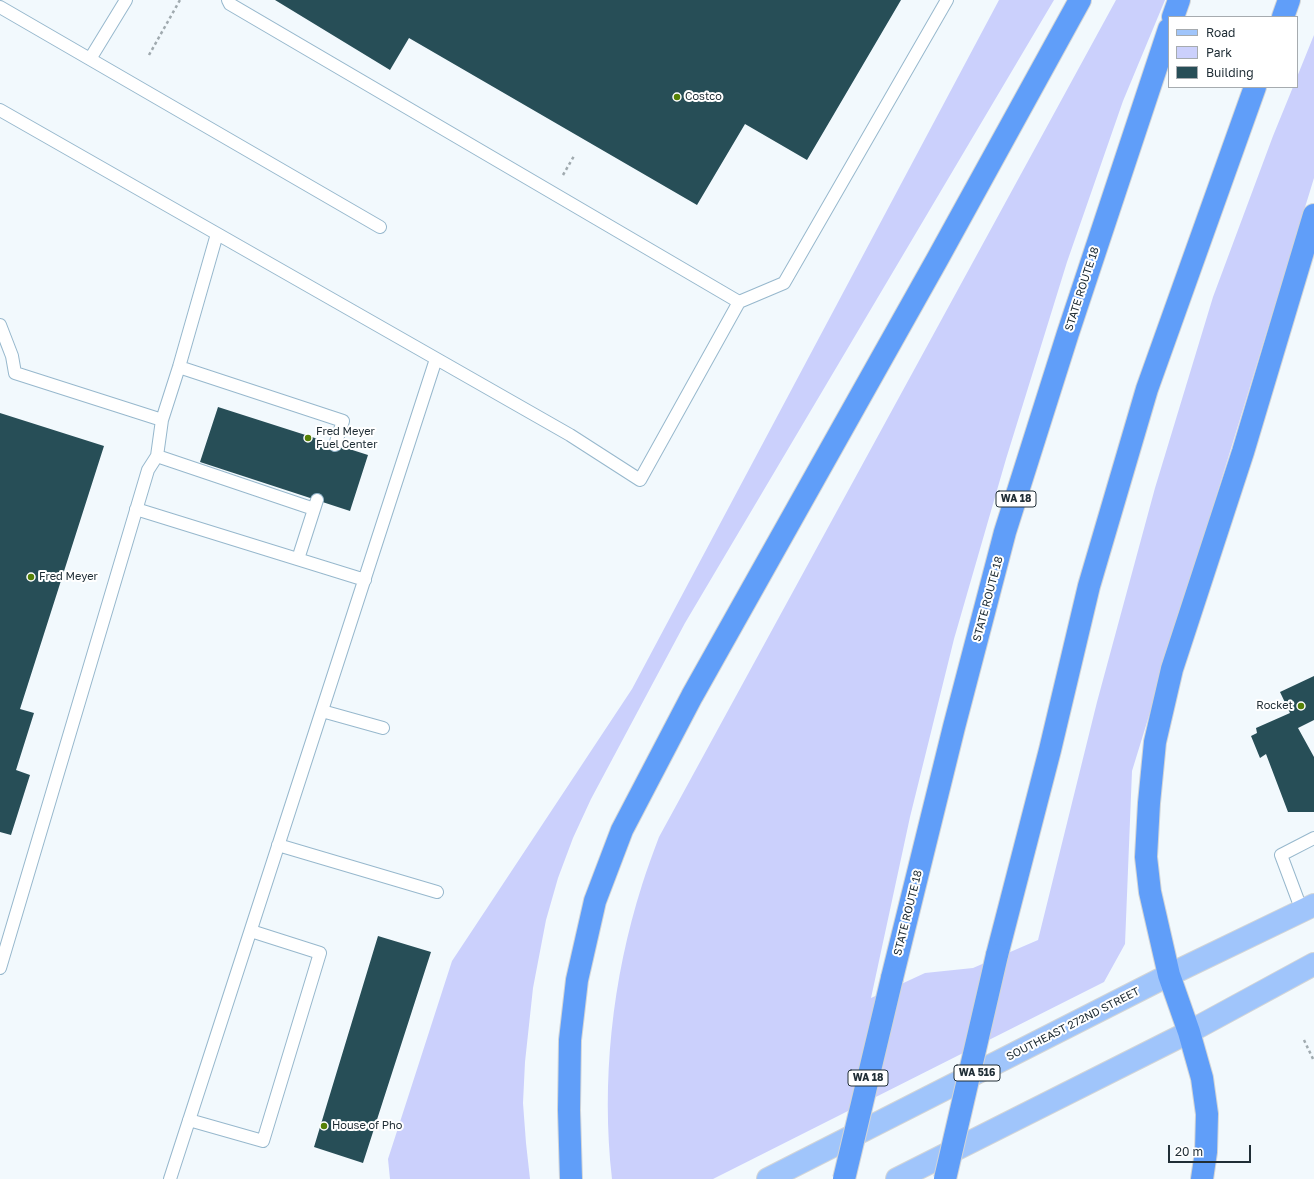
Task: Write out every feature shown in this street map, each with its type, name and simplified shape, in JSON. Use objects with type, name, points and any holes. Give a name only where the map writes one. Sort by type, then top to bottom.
[{"type":"highway","points":[[572,1179],[569,1110],[570,1040],[578,980],[595,901],[622,830],[692,696],[938,258],[1080,0]]},
{"type":"highway","points":[[1173,16],[1179,0]]},
{"type":"highway","points":[[1283,16],[1290,0]]},
{"type":"highway","name":"STATE ROUTE 18","points":[[844,1179],[954,727],[1005,532],[1068,332],[1168,32]]},
{"type":"highway","points":[[945,1179],[998,955],[1050,750],[1089,586],[1145,396],[1255,88]]},
{"type":"highway","points":[[1202,1179],[1206,1152],[1207,1114],[1202,1078],[1189,1032],[1169,975],[1150,892],[1146,857],[1149,803],[1155,742],[1172,669],[1243,452],[1314,216]]},
{"type":"main road","name":"SOUTHEAST 272ND STREET","points":[[768,1179],[1169,975],[1308,908]]},
{"type":"main road","points":[[897,1179],[1189,1032],[1314,964]]},
{"type":"lane","points":[[90,59],[126,0]]},
{"type":"lane","points":[[228,0],[230,4],[739,302]]},
{"type":"lane","points":[[0,110],[570,435],[640,480],[739,302],[784,283],[947,0]]},
{"type":"lane","points":[[0,7],[380,227]]},
{"type":"lane","points":[[0,968],[136,509],[148,470],[157,456],[162,420],[179,367],[217,234]]},
{"type":"lane","points":[[0,325],[12,356],[15,373],[162,420]]},
{"type":"lane","points":[[170,1179],[436,359]]},
{"type":"lane","points":[[179,367],[343,421],[336,445]]},
{"type":"lane","points":[[157,456],[315,504],[298,559]]},
{"type":"lane","points":[[136,509],[365,580]]},
{"type":"lane","points":[[322,711],[383,728]]},
{"type":"lane","points":[[1308,908],[1281,855],[1314,838]]},
{"type":"lane","points":[[278,846],[437,892]]},
{"type":"lane","points":[[189,1120],[263,1141],[320,953],[251,931]]},
{"type":"path","points":[[149,55],[180,0]]},
{"type":"path","points":[[562,177],[574,156]]},
{"type":"path","points":[[1304,1040],[1314,1061]]},
{"type":"green space","points":[[999,0],[1054,0],[685,623],[591,799],[573,838],[558,878],[546,920],[533,988],[525,1062],[523,1103],[530,1179],[390,1179],[388,1159],[452,961],[632,689]]},
{"type":"green space","points":[[1116,0],[1165,0],[1123,101],[1067,262],[1006,459],[954,639],[910,817],[871,998],[925,973],[973,968],[1038,940],[1097,702],[1155,488],[1213,297],[1273,136],[1293,88],[1298,88],[1298,75],[1314,35],[1314,178],[1132,771],[1125,944],[1104,982],[713,1179],[612,1179],[608,1105],[609,1068],[616,994],[632,921],[644,879],[659,837]]},
{"type":"building","name":"Costco","points":[[275,0],[901,0],[807,160],[745,124],[697,205],[409,38],[390,70]]},
{"type":"building","points":[[218,407],[368,455],[350,511],[200,462]]},
{"type":"building","name":"Fred Meyer","points":[[0,413],[104,446],[20,709],[34,713],[16,770],[30,775],[11,835],[0,832]]},
{"type":"building","points":[[1314,676],[1314,720],[1298,728],[1314,757],[1314,812],[1288,812],[1266,754],[1260,758],[1251,736],[1257,733],[1256,728],[1290,713],[1280,692]]},
{"type":"building","points":[[378,936],[431,952],[363,1163],[314,1147]]},
{"type":"place","name":"Costco","points":[[677,97]]},
{"type":"place","name":"Fred Meyer Fuel Center","points":[[308,438]]},
{"type":"place","name":"Fred Meyer","points":[[31,577]]},
{"type":"place","name":"Rocket","points":[[1301,706]]},
{"type":"place","name":"House of Pho","points":[[324,1126]]}]
